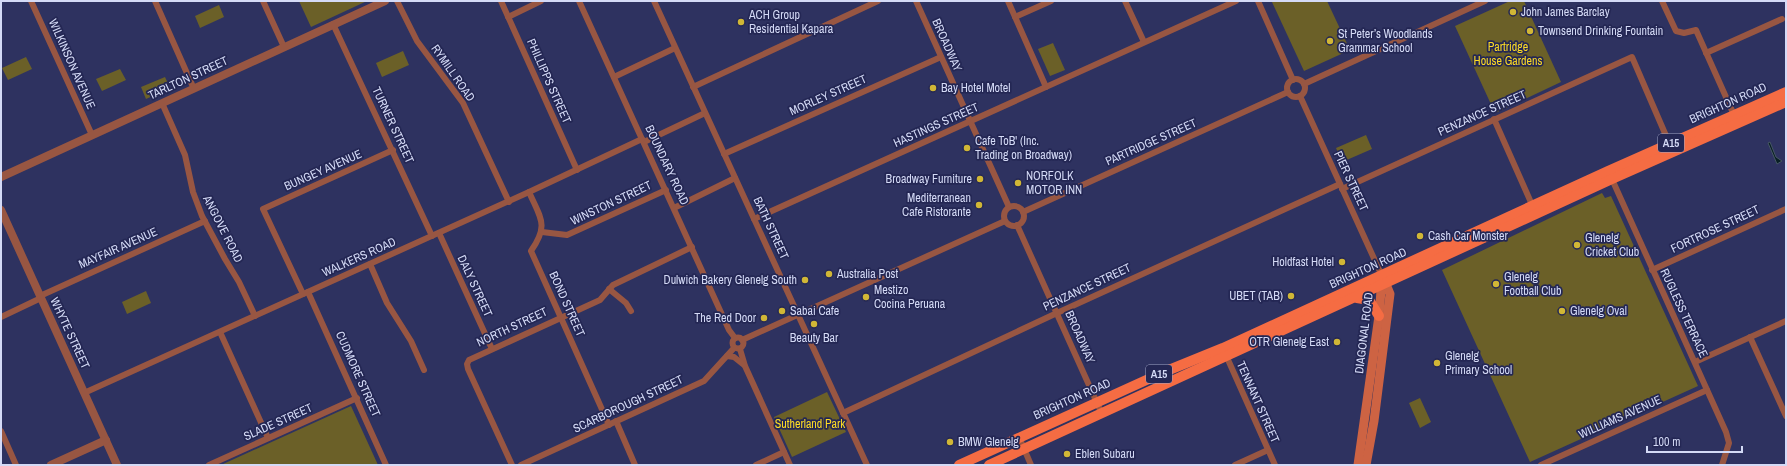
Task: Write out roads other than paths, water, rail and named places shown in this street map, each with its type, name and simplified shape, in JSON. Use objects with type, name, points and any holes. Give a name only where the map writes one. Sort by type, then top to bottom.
[{"type":"main road","name":"BRIGHTON ROAD","points":[[1671,148],[1734,115],[1786,92]]},
{"type":"main road","name":"BRIGHTON ROAD","points":[[989,465],[1102,414],[1224,352],[1383,282],[1610,175],[1671,148],[1786,102]]},
{"type":"main road","name":"BRIGHTON ROAD","points":[[959,465],[1164,372],[1224,352],[1356,298],[1383,282]]},
{"type":"main road","name":"DIAGONAL ROAD","points":[[1358,465],[1383,282]]},
{"type":"main road","name":"DIAGONAL ROAD","points":[[1366,465],[1374,421],[1390,294],[1383,282]]},
{"type":"main road","points":[[1356,298],[1369,300],[1379,316]]},
{"type":"street","name":"WILKINSON AVENUE","points":[[31,1],[92,135]]},
{"type":"street","points":[[154,1],[194,89]]},
{"type":"street","points":[[263,1],[284,47]]},
{"type":"street","name":"TARLTON STREET","points":[[1,177],[384,1]]},
{"type":"street","name":"RYMILL ROAD","points":[[397,1],[417,41],[463,103],[509,202]]},
{"type":"street","name":"PHILLIPPS STREET","points":[[500,1],[577,170]]},
{"type":"street","points":[[508,17],[541,1]]},
{"type":"street","name":"BOUNDARY ROAD","points":[[579,1],[729,330],[735,338]]},
{"type":"street","name":"BATH STREET","points":[[654,1],[867,465]]},
{"type":"street","points":[[693,86],[878,1]]},
{"type":"street","name":"BROADWAY","points":[[916,1],[1008,207]]},
{"type":"street","points":[[1008,1],[1046,87]]},
{"type":"street","points":[[1015,17],[1051,1]]},
{"type":"street","points":[[1125,1],[1144,42]]},
{"type":"street","name":"HASTINGS STREET","points":[[754,219],[1236,1]]},
{"type":"street","points":[[1258,1],[1293,80]]},
{"type":"street","points":[[1304,84],[1485,1]]},
{"type":"street","points":[[1662,1],[1676,31],[1684,33],[1696,30],[1734,115]]},
{"type":"street","points":[[1706,53],[1782,18]]},
{"type":"street","name":"TURNER STREET","points":[[333,24],[432,236]]},
{"type":"street","points":[[614,77],[675,48]]},
{"type":"street","name":"MORLEY STREET","points":[[724,154],[941,57]]},
{"type":"street","name":"PENZANCE STREET","points":[[843,413],[1057,313],[1632,57],[1671,148]]},
{"type":"street","points":[[1298,79],[1304,84],[1305,90],[1300,96],[1292,96],[1288,92],[1288,86],[1293,80],[1298,79]]},
{"type":"street","name":"PARTRIDGE STREET","points":[[1023,212],[1288,92]]},
{"type":"street","name":"PIER STREET","points":[[1300,96],[1383,282]]},
{"type":"street","name":"ANGOVE ROAD","points":[[162,104],[185,156],[193,192],[205,221],[239,282],[255,316]]},
{"type":"street","name":"WALKERS ROAD","points":[[84,393],[705,113]]},
{"type":"street","points":[[1494,119],[1534,210]]},
{"type":"street","name":"BUNGEY AVENUE","points":[[263,209],[393,150]]},
{"type":"street","name":"RUGLESS TERRACE","points":[[1610,175],[1729,438],[1728,450],[1722,465]]},
{"type":"street","points":[[674,208],[736,178]]},
{"type":"street","name":"WINSTON STREET","points":[[542,232],[567,235],[666,190]]},
{"type":"street","points":[[529,192],[541,218],[542,232]]},
{"type":"street","points":[[1015,206],[1023,212],[1023,218],[1017,225],[1010,225],[1005,221],[1004,212],[1008,207],[1015,206]]},
{"type":"street","name":"CUDMORE STREET","points":[[263,209],[357,398],[386,465]]},
{"type":"street","name":"FORTROSE STREET","points":[[1652,270],[1786,209]]},
{"type":"street","name":"WHYTE STREET","points":[[1,210],[117,465]]},
{"type":"street","name":"MAYFAIR AVENUE","points":[[1,316],[205,221]]},
{"type":"street","points":[[790,465],[737,348],[732,343],[735,338],[742,340],[1005,221]]},
{"type":"street","name":"BROADWAY","points":[[1017,225],[1102,414]]},
{"type":"street","name":"BOND STREET","points":[[542,232],[541,237],[531,251],[609,425]]},
{"type":"street","name":"DALY STREET","points":[[439,233],[492,348]]},
{"type":"street","name":"NORTH STREET","points":[[512,465],[468,369],[468,362],[492,348],[600,300],[613,284],[692,248]]},
{"type":"street","points":[[370,264],[387,303],[411,341],[424,370]]},
{"type":"street","points":[[609,289],[626,302],[631,311]]},
{"type":"street","points":[[1695,362],[1786,321]]},
{"type":"street","points":[[220,332],[268,438]]},
{"type":"street","points":[[1750,337],[1786,416]]},
{"type":"street","points":[[737,348],[743,345],[742,340]]},
{"type":"street","name":"SCARBOROUGH STREET","points":[[521,465],[704,381],[727,356],[737,348]]},
{"type":"street","name":"TENNANT STREET","points":[[1224,352],[1275,465]]},
{"type":"street","points":[[727,356],[734,357],[745,366]]},
{"type":"street","name":"WILLIAMS AVENUE","points":[[1541,465],[1708,390]]},
{"type":"street","name":"SLADE STREET","points":[[209,465],[357,398]]},
{"type":"street","points":[[616,422],[635,465]]},
{"type":"street","points":[[1,431],[16,465]]},
{"type":"street","points":[[1019,437],[1031,465]]},
{"type":"street","points":[[51,465],[106,440]]},
{"type":"street","points":[[1235,465],[1268,450]]},
{"type":"street","points":[[756,465],[784,452]]},
{"type":"water","points":[[1770,142],[1776,157],[1782,161],[1777,164],[1768,143]]},
{"type":"place","name":"John James Barclay","points":[[1513,12]]},
{"type":"place","name":"ACH Group Residential Kapara","points":[[741,22]]},
{"type":"place","name":"Townsend Drinking Fountain","points":[[1530,31]]},
{"type":"place","name":"St Peter’s Woodlands Grammar School","points":[[1330,41]]},
{"type":"place","name":"Bay Hotel Motel","points":[[933,88]]},
{"type":"place","name":"Cafe ToB' (Inc. Trading on Broadway)","points":[[967,148]]},
{"type":"place","name":"Broadway Furniture","points":[[980,179]]},
{"type":"place","name":"NORFOLK MOTOR INN","points":[[1018,183]]},
{"type":"place","name":"Mediterranean Cafe Ristorante","points":[[979,205]]},
{"type":"place","name":"Cash Car Monster","points":[[1420,236]]},
{"type":"place","name":"Glenelg Cricket Club","points":[[1577,245]]},
{"type":"place","name":"Holdfast Hotel","points":[[1342,262]]},
{"type":"place","name":"Australia Post","points":[[829,274]]},
{"type":"place","name":"Dulwich Bakery Glenelg South","points":[[805,280]]},
{"type":"place","name":"Glenelg Football Club","points":[[1496,284]]},
{"type":"place","name":"UBET (TAB)","points":[[1291,296]]},
{"type":"place","name":"Mestizo Cocina Peruana","points":[[866,297]]},
{"type":"place","name":"Sabai Cafe","points":[[782,311]]},
{"type":"place","name":"Glenelg Oval","points":[[1562,311]]},
{"type":"place","name":"The Red Door","points":[[764,318]]},
{"type":"place","name":"Beauty Bar","points":[[814,324]]},
{"type":"place","name":"OTR Glenelg East","points":[[1337,342]]},
{"type":"place","name":"Glenelg Primary School","points":[[1437,363]]},
{"type":"place","name":"BMW Glenelg","points":[[950,442]]},
{"type":"place","name":"Eblen Subaru","points":[[1067,454]]},
{"type":"park label","name":"Partridge House Gardens","points":[[1508,54]]},
{"type":"park label","name":"Sutherland Park","points":[[810,424]]}]
